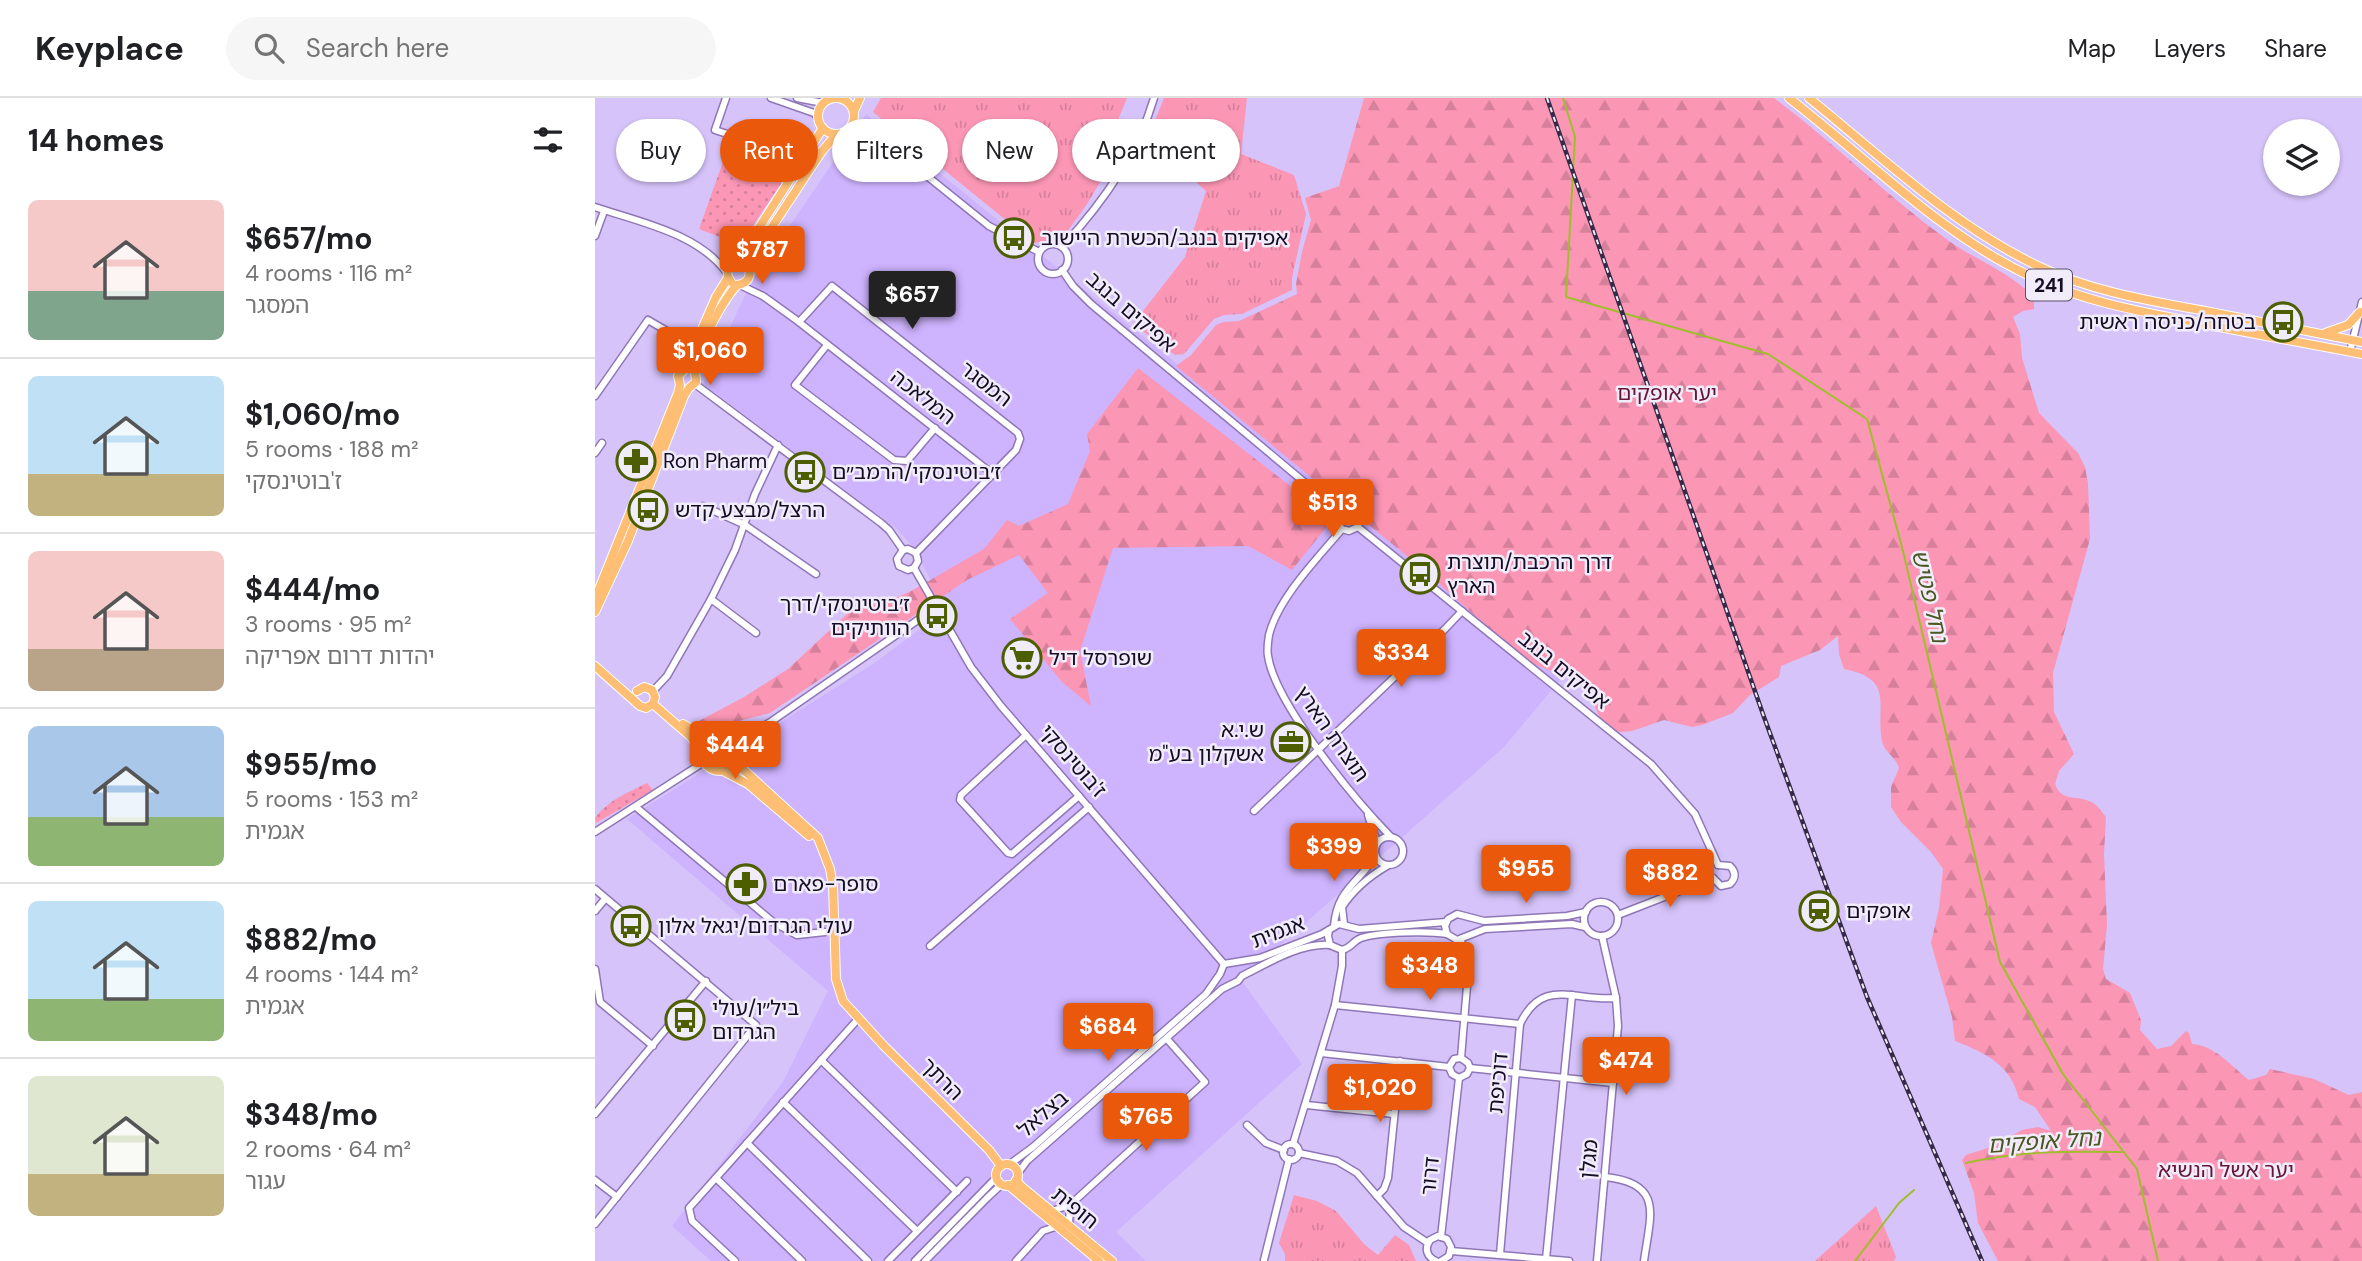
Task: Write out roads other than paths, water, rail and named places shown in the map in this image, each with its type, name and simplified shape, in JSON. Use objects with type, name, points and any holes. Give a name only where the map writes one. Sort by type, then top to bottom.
[{"type":"main road","points":[[832,132],[823,128],[818,118],[823,103],[841,98],[849,103],[854,111]]},
{"type":"main road","points":[[853,119],[860,98]]},
{"type":"main road","name":"241","points":[[1789,98],[1941,221],[1986,252],[2032,277],[2077,295],[2118,306],[2362,354]]},
{"type":"main road","name":"241","points":[[1809,98],[1949,211],[1993,242],[2037,266],[2081,283],[2145,300],[2357,341]]},
{"type":"main road","points":[[688,386],[678,376],[684,370],[716,297],[734,263],[823,128]]},
{"type":"main road","points":[[747,265],[822,151],[832,140]]},
{"type":"main road","points":[[734,263],[747,265]]},
{"type":"main road","points":[[595,599],[688,386],[697,377],[694,372],[716,316],[723,302],[738,285],[749,279],[747,265]]},
{"type":"main road","points":[[728,275],[738,285]]},
{"type":"main road","points":[[2321,334],[2342,329],[2361,307]]},
{"type":"main road","points":[[2361,307],[2362,325]]},
{"type":"main road","points":[[684,370],[694,372]]},
{"type":"main road","points":[[595,612],[601,585]]},
{"type":"main road","points":[[596,666],[637,696],[642,707],[653,704],[655,696],[653,691],[646,687],[637,696]]},
{"type":"main road","points":[[653,704],[691,737],[711,769],[723,771],[748,784],[807,834],[825,854]]},
{"type":"main road","points":[[665,713],[711,740]]},
{"type":"main road","points":[[703,758],[706,743],[711,740],[721,738],[733,745],[736,755],[734,761],[723,771]]},
{"type":"main road","points":[[734,761],[813,832],[825,854]]},
{"type":"main road","name":"הרתך","points":[[825,854],[835,905],[837,986],[843,1002],[989,1150],[1005,1165],[1015,1168],[1008,1180]]},
{"type":"main road","points":[[1005,1165],[997,1170],[1008,1180]]},
{"type":"main road","name":"חופית","points":[[1008,1180],[1021,1186],[1058,1226],[1099,1261]]},
{"type":"main road","name":"חופית","points":[[1049,1214],[1069,1225],[1112,1261]]},
{"type":"street","points":[[720,132],[715,130],[726,98]]},
{"type":"street","points":[[771,98],[814,113],[818,118]]},
{"type":"street","points":[[797,98],[823,103]]},
{"type":"street","points":[[1062,247],[1090,216],[1111,185],[1139,137],[1154,98]]},
{"type":"street","points":[[934,182],[989,226],[1039,252]]},
{"type":"street","points":[[595,207],[667,232],[707,253],[734,263]]},
{"type":"street","points":[[595,236],[604,211]]},
{"type":"street","points":[[1049,244],[1057,244],[1068,257],[1066,266],[1054,274],[1043,270],[1039,263],[1039,252],[1049,244]]},
{"type":"street","points":[[707,253],[728,275]]},
{"type":"street","name":"אפיקים בנגב","points":[[1062,270],[1091,304],[1340,512]]},
{"type":"street","name":"המלאכה","points":[[749,279],[763,296]]},
{"type":"street","name":"המלאכה","points":[[738,285],[763,296],[994,475]]},
{"type":"street","name":"המסגר","points":[[799,323],[832,286],[1012,426],[1020,439],[1016,450],[994,475]]},
{"type":"street","points":[[2350,352],[2357,341],[2361,307]]},
{"type":"street","points":[[595,396],[648,320],[694,347]]},
{"type":"street","points":[[827,345],[795,385],[894,460],[907,461],[935,428]]},
{"type":"street","points":[[688,386],[778,445],[881,523],[902,550]]},
{"type":"street","points":[[595,453],[602,443]]},
{"type":"street","points":[[653,691],[667,676],[711,599],[778,445]]},
{"type":"street","points":[[916,553],[994,475]]},
{"type":"street","points":[[703,506],[745,525],[816,574]]},
{"type":"street","points":[[1351,508],[1358,512],[1361,520],[1359,527],[1352,531],[1342,529],[1337,521],[1340,512],[1351,508]]},
{"type":"street","name":"אפיקים בנגב","points":[[1359,527],[1651,764],[1695,814],[1718,865]]},
{"type":"street","name":"תוצרת הארץ","points":[[1342,529],[1283,604],[1269,633],[1267,654],[1282,696],[1367,813],[1391,837]]},
{"type":"street","points":[[908,549],[916,553],[918,561],[914,568],[908,570],[899,566],[897,559],[902,550],[908,549]]},
{"type":"street","name":"ז'בוטינסקי","points":[[914,568],[971,667],[1224,964]]},
{"type":"street","points":[[711,599],[756,632]]},
{"type":"street","points":[[733,745],[784,714],[938,606]]},
{"type":"street","points":[[1254,811],[1462,611]]},
{"type":"street","points":[[1027,735],[961,795],[960,800],[1008,853],[1012,854],[1079,796]]},
{"type":"street","points":[[595,832],[636,807],[703,758]]},
{"type":"street","points":[[636,807],[773,922],[797,935],[825,932]]},
{"type":"street","points":[[930,946],[1089,807]]},
{"type":"street","name":"תוצרת הארץ","points":[[1367,813],[1377,842]]},
{"type":"street","points":[[1344,924],[1342,907],[1349,896],[1369,876],[1400,860],[1403,852],[1401,843],[1391,837],[1384,837],[1377,842],[1374,847],[1375,857],[1364,873],[1344,892],[1337,904],[1328,939],[1330,945],[1342,950],[1354,941],[1371,936],[1429,932],[1447,934],[1453,939],[1461,940],[1470,933],[1485,929],[1572,924],[1585,926]]},
{"type":"street","points":[[1375,857],[1387,865]]},
{"type":"street","points":[[1726,864],[1735,874],[1733,881],[1727,886],[1721,886],[1713,878],[1713,871],[1718,865],[1726,864]]},
{"type":"street","points":[[1618,915],[1713,878]]},
{"type":"street","points":[[595,890],[756,1025],[595,1224]]},
{"type":"street","points":[[595,911],[605,899]]},
{"type":"street","points":[[1447,934],[1446,922],[1450,916],[1457,914],[1484,921],[1567,916],[1585,912],[1592,905],[1601,902],[1612,906],[1618,915],[1615,929],[1602,936],[1592,934],[1585,926],[1585,912]]},
{"type":"street","points":[[1468,918],[1470,933]]},
{"type":"street","points":[[1332,928],[1344,924],[1351,928],[1446,922]]},
{"type":"street","name":"אגמית","points":[[1238,963],[1260,958],[1332,928]]},
{"type":"street","points":[[1351,928],[1354,941]]},
{"type":"street","name":"מגלן","points":[[1597,1261],[1618,1026],[1616,998],[1602,936]]},
{"type":"street","points":[[1461,940],[1468,974],[1461,1058]]},
{"type":"street","name":"אגמית","points":[[1242,976],[1302,949],[1330,945]]},
{"type":"street","points":[[1293,1144],[1335,1005],[1342,950]]},
{"type":"street","points":[[1232,961],[1238,963],[1242,968],[1242,976],[1231,983],[1225,981],[1220,974],[1224,964],[1232,961]]},
{"type":"street","points":[[595,969],[600,1002],[653,1046]]},
{"type":"street","name":"בצלאל","points":[[1005,1165],[1033,1147],[1192,1007],[1206,994],[1220,974]]},
{"type":"street","points":[[595,1114],[706,981]]},
{"type":"street","name":"בצלאל","points":[[925,1261],[1027,1161],[1231,983]]},
{"type":"street","name":"דוכיפת","points":[[1500,1254],[1520,1024],[1527,1010],[1540,997],[1556,994],[1616,998]]},
{"type":"street","points":[[1546,1259],[1572,995]]},
{"type":"street","points":[[1335,1005],[1520,1024]]},
{"type":"street","points":[[734,1261],[692,1221],[689,1208],[858,1018]]},
{"type":"street","points":[[1016,1261],[1043,1231],[1049,1214],[1070,1205],[1205,1082],[1167,1039]]},
{"type":"street","points":[[1321,1053],[1449,1067]]},
{"type":"street","points":[[1461,1058],[1468,1063],[1469,1069],[1465,1076],[1459,1078],[1452,1074],[1449,1067],[1454,1059],[1461,1058]]},
{"type":"street","points":[[821,1060],[957,1192]]},
{"type":"street","points":[[1377,1196],[1384,1189],[1388,1178],[1400,1061]]},
{"type":"street","points":[[1469,1069],[1613,1083]]},
{"type":"street","name":"דרור","points":[[1441,1237],[1459,1078]]},
{"type":"street","points":[[783,1102],[918,1231]]},
{"type":"street","points":[[1306,1105],[1394,1114]]},
{"type":"street","points":[[1247,1125],[1266,1143],[1284,1150]]},
{"type":"street","points":[[747,1143],[868,1261]]},
{"type":"street","points":[[1293,1144],[1286,1146],[1285,1157],[1296,1158],[1299,1153]]},
{"type":"street","points":[[1293,1144],[1299,1153]]},
{"type":"street","points":[[1299,1153],[1348,1166],[1365,1180],[1404,1227],[1428,1243]]},
{"type":"street","points":[[1262,1261],[1289,1159]]},
{"type":"street","points":[[1605,1177],[1635,1184],[1649,1200],[1650,1215],[1644,1261]]},
{"type":"street","points":[[716,1178],[802,1261]]},
{"type":"street","points":[[595,1180],[617,1197]]},
{"type":"street","name":"בצלאל","points":[[915,1261],[1008,1180]]},
{"type":"street","points":[[888,1261],[967,1181]]},
{"type":"street","points":[[1069,1225],[1067,1213],[1070,1205]]},
{"type":"street","points":[[1043,1231],[1058,1226]]},
{"type":"street","points":[[1436,1261],[1428,1255],[1426,1249],[1432,1238],[1441,1237],[1449,1241],[1451,1251],[1449,1256],[1441,1261]]},
{"type":"street","points":[[1451,1251],[1569,1261]]},
{"type":"waterway","name":"נחל פטיש","points":[[1563,98],[1575,137],[1566,297],[1768,354],[1867,419],[1902,547],[2000,962],[2063,1074],[2137,1169],[2158,1261]]},
{"type":"waterway","name":"נחל אופקים","points":[[1966,1163],[2024,1154],[2122,1152]]},
{"type":"waterway","name":"נחל אופקים","points":[[1855,1261],[1899,1203],[1914,1190]]},
{"type":"railway","points":[[1547,98],[1764,717],[1867,997],[1982,1261]]},
{"type":"place","name":"אפיקים בנגב/הכשרת היישוב","points":[[1014,238]]},
{"type":"place","name":"בטחה/כניסה ראשית","points":[[2283,322]]},
{"type":"place","name":"Ron Pharm","points":[[636,461]]},
{"type":"place","name":"ז׳בוטינסקי/הרמב״ם","points":[[805,472]]},
{"type":"place","name":"הרצל/מבצע קדש","points":[[648,510]]},
{"type":"place","name":"דרך הרכבת/תוצרת הארץ","points":[[1420,574]]},
{"type":"place","name":"ז׳בוטינסקי/דרך הוותיקים","points":[[937,616]]},
{"type":"place","name":"שופרסל דיל","points":[[1022,658]]},
{"type":"place","name":"ש.י.א אשקלון בע\"מ","points":[[1291,742]]},
{"type":"place","name":"סופר-פארם","points":[[746,884]]},
{"type":"place","name":"אופקים","points":[[1819,911]]},
{"type":"place","name":"עולי הגרדום/יגאל אלון","points":[[631,926]]},
{"type":"place","name":"ביל״ו/עולי הגרדום","points":[[685,1020]]},
{"type":"park label","name":"יער אופקים","points":[[1667,393]]},
{"type":"park label","name":"יער אשל הנשיא","points":[[2226,1170]]}]
